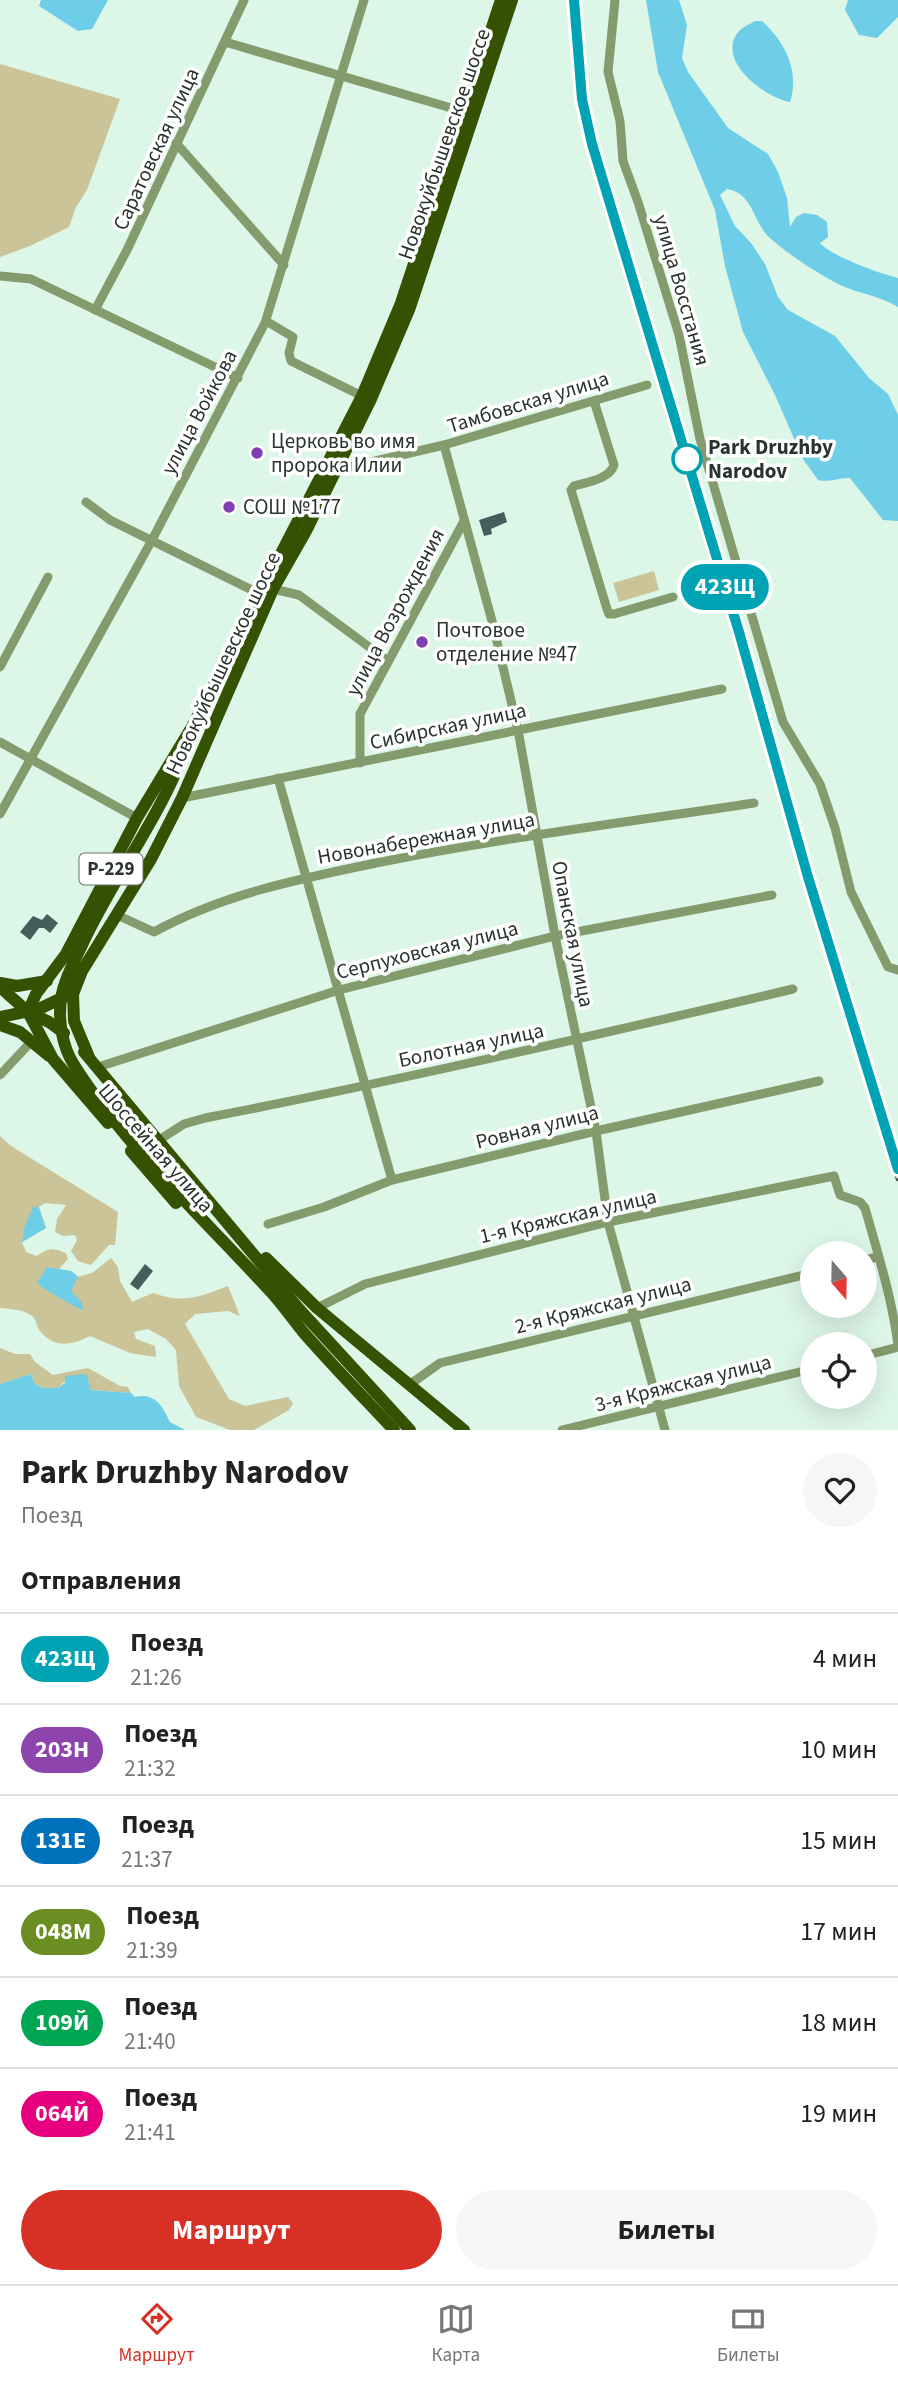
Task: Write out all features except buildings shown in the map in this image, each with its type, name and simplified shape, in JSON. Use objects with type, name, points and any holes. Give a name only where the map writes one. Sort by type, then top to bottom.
[{"type":"main road","name":"Новокуйбышевское шоссе","points":[[28,1012],[63,958],[138,818],[193,725],[330,464],[362,396],[401,303],[501,0]]},
{"type":"main road","name":"Новокуйбышевское шоссе","points":[[94,1063],[74,1021],[73,994],[82,971],[151,859],[182,798],[273,589],[337,470],[371,399],[409,310],[512,0]]},
{"type":"main road","name":"Новокуйбышевское шоссе","points":[[117,1123],[73,1063],[61,1027],[61,998],[92,924],[163,798],[184,753],[193,725]]},
{"type":"main road","points":[[63,958],[72,970],[82,971]]},
{"type":"main road","points":[[0,985],[17,986],[47,981]]},
{"type":"main road","points":[[0,985],[28,1012],[49,1022],[94,1063]]},
{"type":"main road","points":[[0,1017],[28,1012],[73,994]]},
{"type":"main road","name":"Шоссейная улица","points":[[28,1012],[52,1059],[73,1079],[162,1187],[245,1274],[273,1294]]},
{"type":"main road","points":[[0,1025],[20,1032],[52,1059]]},
{"type":"main road","points":[[73,1079],[75,1065],[88,1061],[94,1063]]},
{"type":"main road","name":"Шоссейная улица","points":[[94,1063],[300,1310],[410,1430]]},
{"type":"main road","name":"Шоссейная улица","points":[[117,1123],[394,1430]]},
{"type":"main road","name":"Шоссейная улица","points":[[251,1249],[271,1262],[317,1308],[464,1430]]},
{"type":"street","name":"Саратовская улица","points":[[96,310],[127,250],[243,0]]},
{"type":"street","name":"улица Войкова","points":[[0,814],[152,540],[207,430],[239,378],[266,321],[364,0]]},
{"type":"street","name":"улица Восстания","points":[[615,0],[608,72],[620,121],[622,160],[638,202],[679,335],[692,409],[760,651],[789,735],[820,784],[841,847],[851,892],[888,967],[898,971]]},
{"type":"street","points":[[225,42],[465,112]]},
{"type":"street","points":[[176,143],[284,265]]},
{"type":"street","points":[[0,276],[31,279],[239,378]]},
{"type":"street","points":[[266,321],[293,337],[289,353],[291,361],[362,396]]},
{"type":"street","name":"Тамбовская улица","points":[[337,470],[444,445],[647,385]]},
{"type":"street","points":[[594,401],[614,465],[612,471],[574,486],[571,491],[609,614],[673,597]]},
{"type":"street","name":"Опанская улица","points":[[444,445],[492,621],[518,730],[555,936],[596,1131],[608,1223],[665,1430]]},
{"type":"street","points":[[86,502],[110,520],[260,594]]},
{"type":"street","name":"улица Возрождения","points":[[359,763],[360,714],[464,521]]},
{"type":"street","points":[[0,667],[48,577]]},
{"type":"street","points":[[273,589],[299,595],[309,601],[388,661]]},
{"type":"street","name":"Сибирская улица","points":[[182,798],[722,689]]},
{"type":"street","points":[[0,742],[138,818]]},
{"type":"street","points":[[278,778],[392,1180]]},
{"type":"street","name":"Новонабережная улица","points":[[117,915],[154,932],[185,914],[234,897],[308,877],[536,835],[754,803]]},
{"type":"street","name":"Серпуховская улица","points":[[94,1063],[103,1064],[340,990],[555,936],[772,895]]},
{"type":"street","name":"Болотная улица","points":[[159,1140],[184,1124],[205,1118],[576,1040],[793,989]]},
{"type":"street","points":[[0,1075],[31,1042]]},
{"type":"street","name":"Ровная улица","points":[[268,1224],[312,1211],[392,1180],[819,1081]]},
{"type":"street","name":"1-я Кряжская улица","points":[[317,1308],[365,1284],[608,1223],[834,1176],[840,1195],[860,1202],[865,1208],[878,1257]]},
{"type":"street","points":[[877,1352],[898,1346],[889,1289],[878,1257]]},
{"type":"street","name":"2-я Кряжская улица","points":[[409,1385],[440,1363],[800,1276]]},
{"type":"street","name":"3-я Кряжская улица","points":[[562,1430],[800,1372]]},
{"type":"shaded area","points":[[0,64],[120,99],[87,190],[76,207],[69,227],[0,257]]},
{"type":"shaded area","points":[[654,571],[659,590],[619,602],[613,583]]},
{"type":"shaded area","points":[[0,1136],[11,1146],[118,1212],[115,1245],[109,1245],[91,1265],[78,1261],[71,1251],[77,1240],[75,1235],[63,1236],[55,1232],[57,1219],[66,1205],[45,1203],[39,1207],[46,1228],[22,1242],[26,1252],[37,1256],[50,1249],[66,1253],[68,1259],[59,1269],[71,1271],[78,1277],[92,1273],[111,1258],[118,1267],[120,1281],[132,1302],[153,1293],[174,1298],[191,1298],[228,1286],[240,1316],[228,1311],[195,1314],[185,1324],[229,1399],[245,1406],[288,1397],[293,1403],[289,1410],[254,1430],[230,1430],[196,1417],[179,1386],[176,1350],[166,1339],[148,1329],[134,1332],[136,1339],[155,1346],[156,1357],[130,1353],[90,1336],[77,1342],[57,1343],[45,1337],[34,1318],[28,1314],[0,1308]]},
{"type":"shaded area","points":[[0,1348],[15,1354],[30,1354],[35,1362],[53,1375],[88,1368],[120,1386],[128,1387],[131,1393],[91,1390],[84,1374],[65,1381],[58,1388],[43,1388],[34,1383],[31,1374],[0,1384]]},
{"type":"water","points":[[41,0],[108,0],[92,29],[78,31],[39,6]]},
{"type":"water","points":[[646,0],[679,0],[687,25],[682,58],[688,72],[728,128],[768,154],[787,198],[790,227],[796,217],[804,213],[817,215],[827,222],[828,237],[820,243],[826,248],[857,264],[898,278],[898,307],[838,284],[771,239],[743,197],[727,189],[720,195],[735,226],[765,264],[778,297],[788,310],[835,336],[869,378],[888,394],[898,415],[898,521],[883,520],[850,478],[818,480],[803,459],[743,332],[725,266],[715,210],[658,72]]},
{"type":"water","points":[[848,0],[898,0],[898,17],[877,38],[859,35],[845,10]]},
{"type":"water","points":[[755,21],[762,21],[784,48],[792,68],[793,90],[790,102],[756,85],[737,64],[733,41],[740,30]]},
{"type":"water","points":[[38,1206],[46,1228],[22,1242],[33,1207]]},
{"type":"water","points":[[47,1267],[71,1271],[78,1277],[71,1291],[82,1303],[83,1310],[37,1283]]},
{"type":"water","points":[[31,1374],[34,1383],[43,1388],[58,1388],[65,1383],[65,1376],[86,1374],[91,1390],[131,1393],[135,1397],[153,1399],[161,1406],[170,1422],[185,1430],[0,1430],[0,1384]]},
{"type":"railway","points":[[571,0],[579,100],[598,182],[898,1179]]},
{"type":"train","name":"423Щ","points":[[574,0],[582,99],[592,144],[739,632],[808,877],[898,1169]]},
{"type":"place","name":"Церковь во имя пророка Илии","points":[[257,453]]},
{"type":"place","name":"Park Druzhby Narodov","points":[[687,459]]},
{"type":"place","name":"СОШ №177","points":[[229,507]]},
{"type":"place","name":"Почтовое отделение №47","points":[[422,642]]}]
